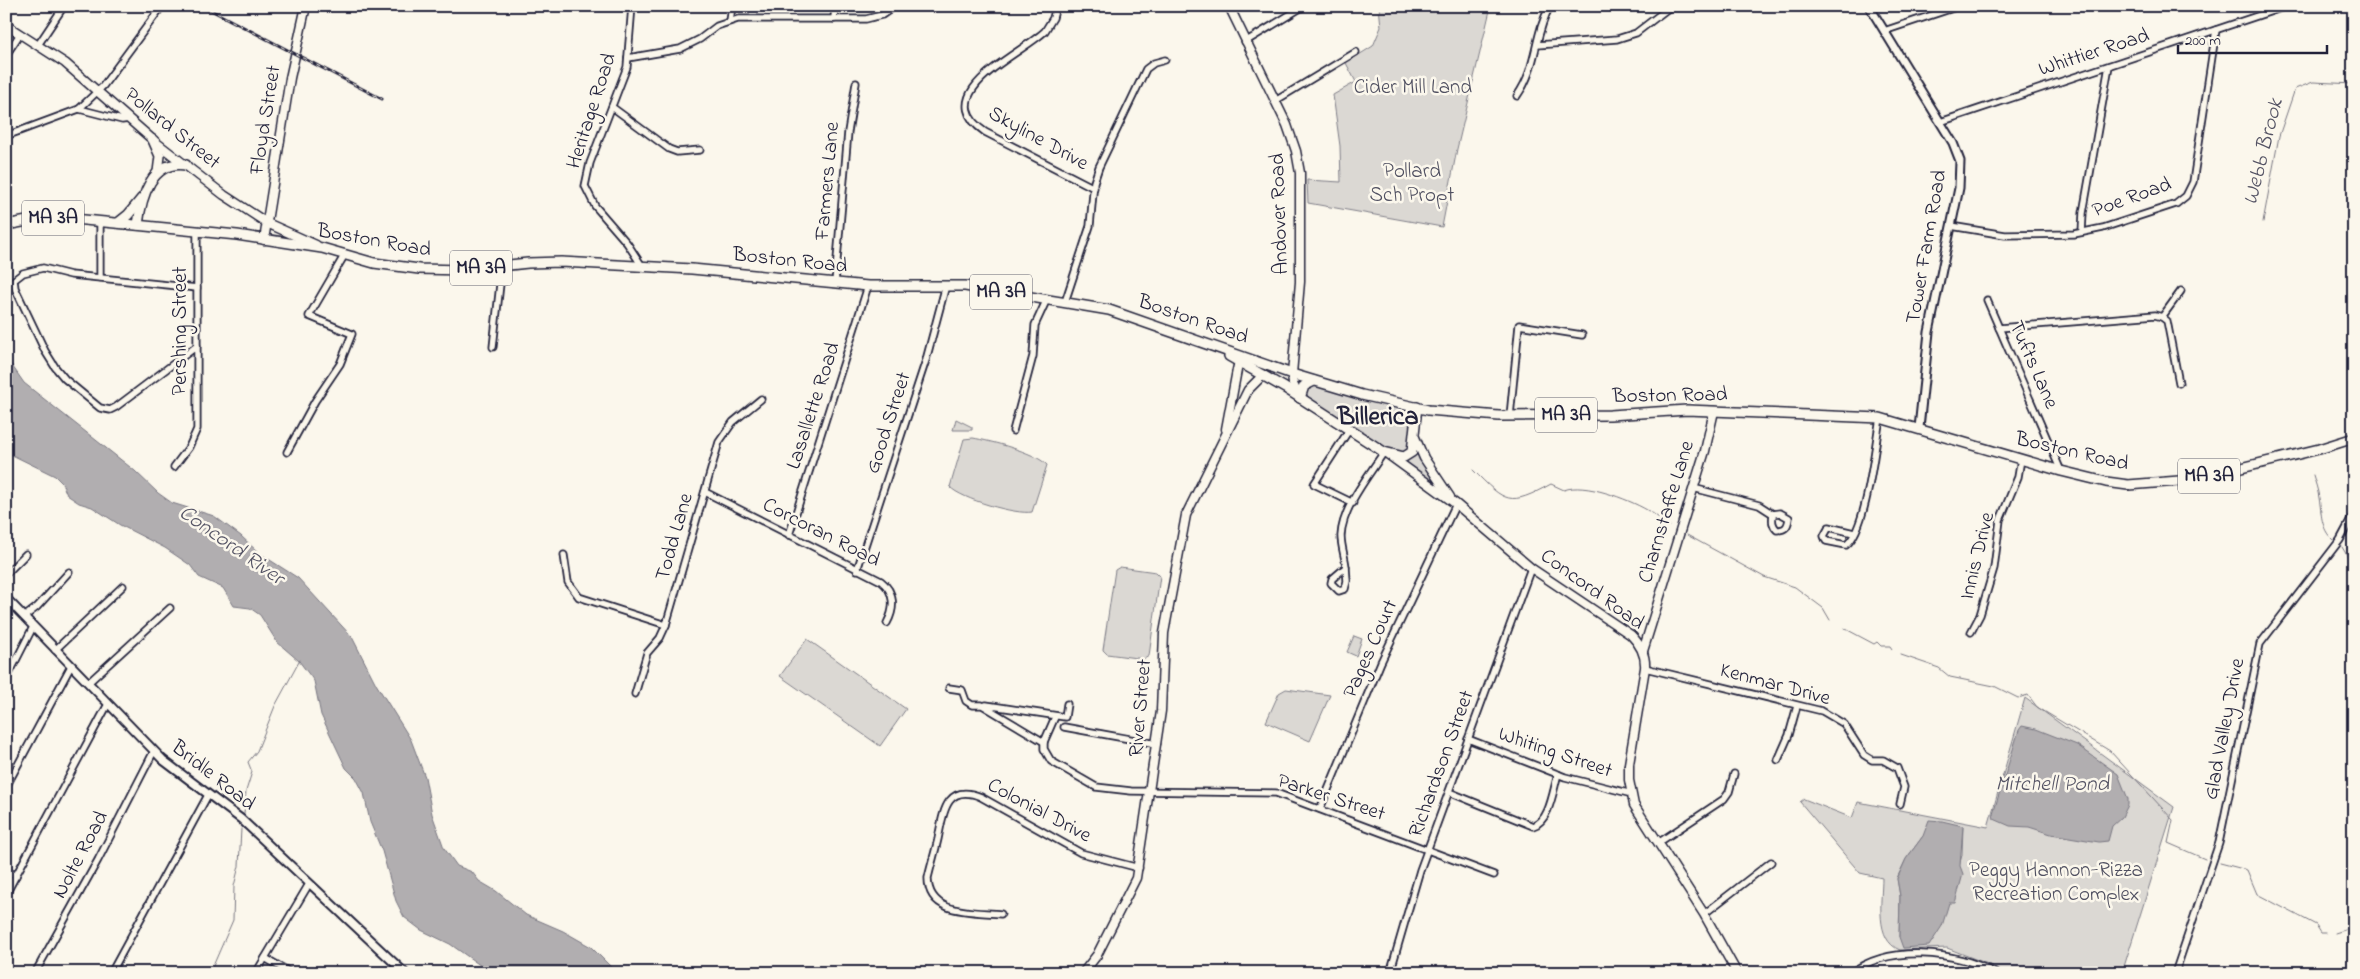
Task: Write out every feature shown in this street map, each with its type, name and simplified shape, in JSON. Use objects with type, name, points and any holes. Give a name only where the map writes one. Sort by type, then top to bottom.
[{"type":"main road","name":"Floyd Street","points":[[264,240],[290,78],[306,6]]},
{"type":"main road","name":"Andover Road","points":[[1229,6],[1294,139],[1300,174],[1299,313],[1292,374]]},
{"type":"main road","name":"Pollard Street","points":[[6,25],[65,63],[153,140],[254,214],[267,223],[322,248]]},
{"type":"main road","points":[[153,140],[160,156],[158,173]]},
{"type":"main road","points":[[118,223],[128,215],[158,173],[172,164],[186,166]]},
{"type":"main road","points":[[138,225],[143,195]]},
{"type":"main road","points":[[254,214],[260,213],[270,205]]},
{"type":"main road","name":"Boston Road","points":[[6,225],[46,218],[100,221],[237,235],[322,248],[344,256],[419,269],[464,270],[555,262],[692,268],[868,286],[965,286],[1109,310],[1208,344],[1241,359],[1362,395],[1417,407],[1456,413],[1510,416],[1714,411],[1880,418],[2061,471],[2106,482],[2128,485],[2174,482],[2229,472],[2354,438]]},
{"type":"main road","name":"Concord Road","points":[[1241,359],[1384,452],[1456,504],[1531,568],[1630,635],[1643,651],[1646,661],[1629,764],[1632,794],[1642,820],[1704,914],[1737,973]]},
{"type":"main road","name":"River Street","points":[[1224,441],[1241,359]]},
{"type":"main road","points":[[1292,374],[1293,384],[1300,398]]},
{"type":"main road","name":"River Street","points":[[1083,973],[1097,955],[1121,911],[1136,878],[1161,710],[1164,633],[1186,515],[1248,390],[1263,375]]},
{"type":"main road","points":[[1300,398],[1304,386],[1314,380]]},
{"type":"main road","name":"MA 3A","points":[[1414,435],[1417,407]]},
{"type":"main road","name":"Charnstaffe Lane","points":[[1643,651],[1648,640],[1693,488],[1714,411]]},
{"type":"main road","points":[[1414,435],[1424,458],[1456,504]]},
{"type":"main road","name":"Concord Road","points":[[1384,452],[1400,457],[1407,456],[1412,452],[1414,435]]},
{"type":"street","points":[[38,45],[64,6]]},
{"type":"street","points":[[6,136],[78,108],[103,86],[162,6]]},
{"type":"street","name":"Heritage Road","points":[[632,6],[627,67],[587,171],[586,190],[595,206],[627,242],[642,266]]},
{"type":"street","points":[[730,21],[732,6]]},
{"type":"street","points":[[834,19],[835,6]]},
{"type":"street","points":[[628,58],[680,49],[700,39],[717,26],[730,21],[745,19],[875,17],[895,6]]},
{"type":"street","name":"Skyline Drive","points":[[1056,6],[1053,18],[1046,31],[975,86],[966,102],[966,112],[973,122],[985,132],[1094,188]]},
{"type":"street","points":[[1245,42],[1304,6]]},
{"type":"street","points":[[1517,96],[1532,68],[1543,19],[1550,6]]},
{"type":"street","points":[[1537,45],[1618,39],[1636,33],[1671,6]]},
{"type":"street","name":"Tower Farm Road","points":[[1869,6],[1957,152],[1961,169],[1929,332],[1919,428]]},
{"type":"street","points":[[1884,31],[1959,6]]},
{"type":"street","name":"Whittier Road","points":[[1940,122],[2287,6]]},
{"type":"street","name":"Poe Road","points":[[1951,226],[2005,235],[2082,232],[2103,228],[2176,204],[2182,200],[2190,190],[2196,167],[2216,30]]},
{"type":"street","points":[[6,55],[20,34]]},
{"type":"street","points":[[1275,101],[1356,52]]},
{"type":"street","points":[[1066,302],[1090,226],[1094,188],[1099,167],[1146,69],[1154,63],[1165,60]]},
{"type":"street","points":[[2082,232],[2083,212],[2109,66]]},
{"type":"street","name":"Farmers Lane","points":[[835,283],[848,132],[856,83]]},
{"type":"street","points":[[612,107],[669,149],[677,152],[700,150]]},
{"type":"street","points":[[78,108],[122,120],[129,119]]},
{"type":"street","points":[[100,221],[100,277]]},
{"type":"street","name":"Pershing Street","points":[[174,467],[189,447],[197,429],[197,232]]},
{"type":"street","points":[[287,452],[340,364],[352,334],[309,316],[344,256]]},
{"type":"street","points":[[493,347],[502,266]]},
{"type":"street","points":[[196,346],[116,407],[106,410],[95,405],[65,379],[50,361],[15,288],[14,280],[23,273],[43,268],[71,275],[197,288]]},
{"type":"street","name":"Lasallette Road","points":[[790,535],[868,286]]},
{"type":"street","name":"Good Street","points":[[857,570],[926,360],[946,286]]},
{"type":"street","points":[[2162,317],[2181,291]]},
{"type":"street","points":[[1013,431],[1033,356],[1035,325],[1047,299]]},
{"type":"street","name":"Tufts Lane","points":[[1988,300],[2061,471]]},
{"type":"street","points":[[1999,328],[2155,315],[2162,317],[2167,322],[2179,383]]},
{"type":"street","points":[[1510,416],[1520,324],[1582,335]]},
{"type":"street","name":"Todd Lane","points":[[635,694],[647,653],[661,637],[666,625],[716,451],[724,433],[737,418],[761,399]]},
{"type":"street","points":[[1854,533],[1829,528],[1824,536],[1826,541],[1846,545],[1850,542],[1854,533],[1866,498],[1880,418]]},
{"type":"street","points":[[1349,430],[1314,484],[1353,503]]},
{"type":"street","points":[[1346,567],[1341,536],[1353,503],[1384,452]]},
{"type":"street","name":"Innis Drive","points":[[1971,632],[1980,615],[1994,568],[2000,520],[2018,477],[2021,459]]},
{"type":"street","points":[[1693,488],[1759,505],[1773,514]]},
{"type":"street","name":"Corcoran Road","points":[[705,492],[881,581],[888,588],[893,602],[887,623]]},
{"type":"street","name":"Pages Court","points":[[1320,809],[1381,662],[1456,504]]},
{"type":"street","name":"Glad Valley Drive","points":[[2175,973],[2219,843],[2260,644],[2340,540],[2354,514]]},
{"type":"street","points":[[6,574],[26,554]]},
{"type":"street","points":[[564,555],[568,582],[579,598],[666,625]]},
{"type":"street","name":"Richardson Street","points":[[1390,973],[1414,888],[1531,568]]},
{"type":"street","points":[[24,617],[37,607],[69,572]]},
{"type":"street","points":[[55,650],[123,586]]},
{"type":"street","name":"Bridle Road","points":[[6,598],[154,751],[208,796],[241,819],[405,973]]},
{"type":"street","points":[[88,683],[170,608]]},
{"type":"street","points":[[6,680],[33,626]]},
{"type":"street","points":[[6,787],[71,666]]},
{"type":"street","name":"Kenmar Drive","points":[[1645,668],[1822,711],[1839,720],[1844,724],[1864,755],[1872,760],[1883,760],[1897,768],[1904,787],[1900,804]]},
{"type":"street","points":[[949,688],[962,690],[966,701],[972,705],[982,704],[1055,717],[1065,717],[1067,704]]},
{"type":"street","points":[[6,894],[108,704]]},
{"type":"street","points":[[982,704],[1044,742],[1055,717]]},
{"type":"street","points":[[1778,760],[1789,735],[1797,706]]},
{"type":"street","points":[[1014,724],[1018,711]]},
{"type":"street","points":[[1064,727],[1157,744]]},
{"type":"street","name":"Whiting Street","points":[[1468,739],[1558,774],[1632,794]]},
{"type":"street","name":"Parker Street","points":[[1044,742],[1044,749],[1051,761],[1096,787],[1110,790],[1276,793],[1494,875]]},
{"type":"street","name":"Nolte Road","points":[[35,973],[98,860],[154,751]]},
{"type":"street","points":[[1449,792],[1528,826],[1536,826],[1546,815],[1558,774]]},
{"type":"street","points":[[1658,843],[1724,799],[1729,792],[1734,774]]},
{"type":"street","name":"Colonial Drive","points":[[1001,914],[946,908],[935,901],[928,887],[928,878],[943,810],[952,798],[959,795],[971,793],[981,797],[1081,853],[1138,868]]},
{"type":"street","points":[[111,973],[208,796]]},
{"type":"street","points":[[1704,914],[1770,862]]},
{"type":"street","points":[[6,870],[16,876]]},
{"type":"street","points":[[256,973],[309,884]]},
{"type":"street","points":[[1851,973],[1867,963],[1885,958],[1904,954],[1938,953],[1995,973]]},
{"type":"street","points":[[265,958],[291,973]]},
{"type":"green space","name":"Cider Mill Land","points":[[1379,6],[1491,6],[1457,149],[1442,227],[1308,203],[1307,180],[1341,182],[1340,146],[1333,95],[1356,82],[1346,63],[1373,46],[1381,27]]},
{"type":"green space","points":[[1314,386],[1410,412],[1411,444],[1437,485],[1381,444],[1309,399],[1306,393],[1309,388]]},
{"type":"green space","points":[[956,419],[972,427],[972,430],[953,430]]},
{"type":"green space","points":[[973,438],[1001,444],[1023,452],[1041,460],[1047,465],[1032,512],[1002,509],[965,496],[950,487],[964,439]]},
{"type":"green space","points":[[1120,567],[1156,572],[1160,576],[1149,656],[1144,659],[1107,654],[1103,650],[1115,570]]},
{"type":"green space","points":[[1354,636],[1362,639],[1356,656],[1347,652]]},
{"type":"green space","points":[[807,639],[906,709],[880,746],[780,676]]},
{"type":"green space","points":[[1286,689],[1330,695],[1310,741],[1266,722],[1279,693]]},
{"type":"green space","name":"Peggy Hannon-Rizza Recreation Complex","points":[[2025,698],[2174,807],[2122,973],[1991,973],[1993,966],[1947,948],[1900,950],[1886,938],[1883,929],[1881,918],[1882,878],[1860,873],[1800,802],[1804,799],[1852,818],[1858,802],[1988,827]],"holes":[[[1963,826],[1962,855],[1949,903],[1899,937],[1900,896],[1897,878],[1906,859],[1923,836]]]},
{"type":"water","name":"Concord River","points":[[6,357],[24,383],[135,471],[158,493],[172,503],[214,516],[241,536],[259,553],[298,578],[352,637],[376,684],[411,740],[425,777],[432,814],[444,848],[457,866],[472,872],[479,881],[496,891],[526,915],[563,931],[591,947],[617,973],[491,973],[450,944],[421,930],[404,917],[396,901],[382,851],[370,822],[364,793],[356,778],[346,768],[321,715],[314,681],[299,661],[277,642],[260,615],[250,608],[234,606],[223,588],[199,577],[190,565],[165,548],[120,525],[92,507],[79,503],[67,495],[62,483],[55,476],[6,452]]},
{"type":"water","name":"Mitchell Pond","points":[[2022,726],[2036,729],[2077,745],[2118,774],[2128,799],[2128,805],[2122,817],[2112,826],[2108,841],[2099,842],[2051,834],[2029,827],[2010,826],[1994,819],[1993,814],[2019,730]]},
{"type":"water","name":"Mitchell Pond","points":[[1929,820],[1963,826],[1960,866],[1963,874],[1955,903],[1949,903],[1942,926],[1929,946],[1903,948],[1899,937],[1900,896],[1897,879],[1906,859],[1923,836]]},
{"type":"waterway","name":"Webb Brook","points":[[2263,222],[2279,136],[2295,89],[2313,82],[2354,84]]},
{"type":"waterway","points":[[1473,470],[1493,489],[1509,498],[1526,496],[1551,484],[1564,490],[1583,488],[1606,493],[1639,506],[1653,513],[1670,526]]},
{"type":"waterway","points":[[2313,475],[2324,526],[2333,540]]},
{"type":"waterway","points":[[1687,535],[1764,577],[1795,587],[1823,608],[1830,620]]},
{"type":"waterway","points":[[2342,547],[2354,567]]},
{"type":"waterway","points":[[1844,628],[1874,644],[1877,642],[1881,646],[1890,646],[1892,649]]},
{"type":"waterway","points":[[1901,655],[1939,668],[1950,677],[1994,686],[2018,698],[2028,695],[2037,707],[2110,751],[2173,820],[2168,843],[2205,859]]},
{"type":"waterway","points":[[244,814],[246,791],[252,772],[248,762],[257,751],[275,706],[300,660]]},
{"type":"waterway","points":[[210,973],[233,920],[234,886],[239,866],[241,829]]},
{"type":"waterway","points":[[2220,863],[2247,870],[2257,894],[2316,925],[2321,933],[2326,933]]},
{"type":"waterway","points":[[2335,933],[2354,927]]},
{"type":"railway","points":[[203,6],[382,99]]},
{"type":"district","name":"Billerica","points":[[1378,418]]},
{"type":"park label","name":"Pollard Sch Propt","points":[[1412,184]]}]
